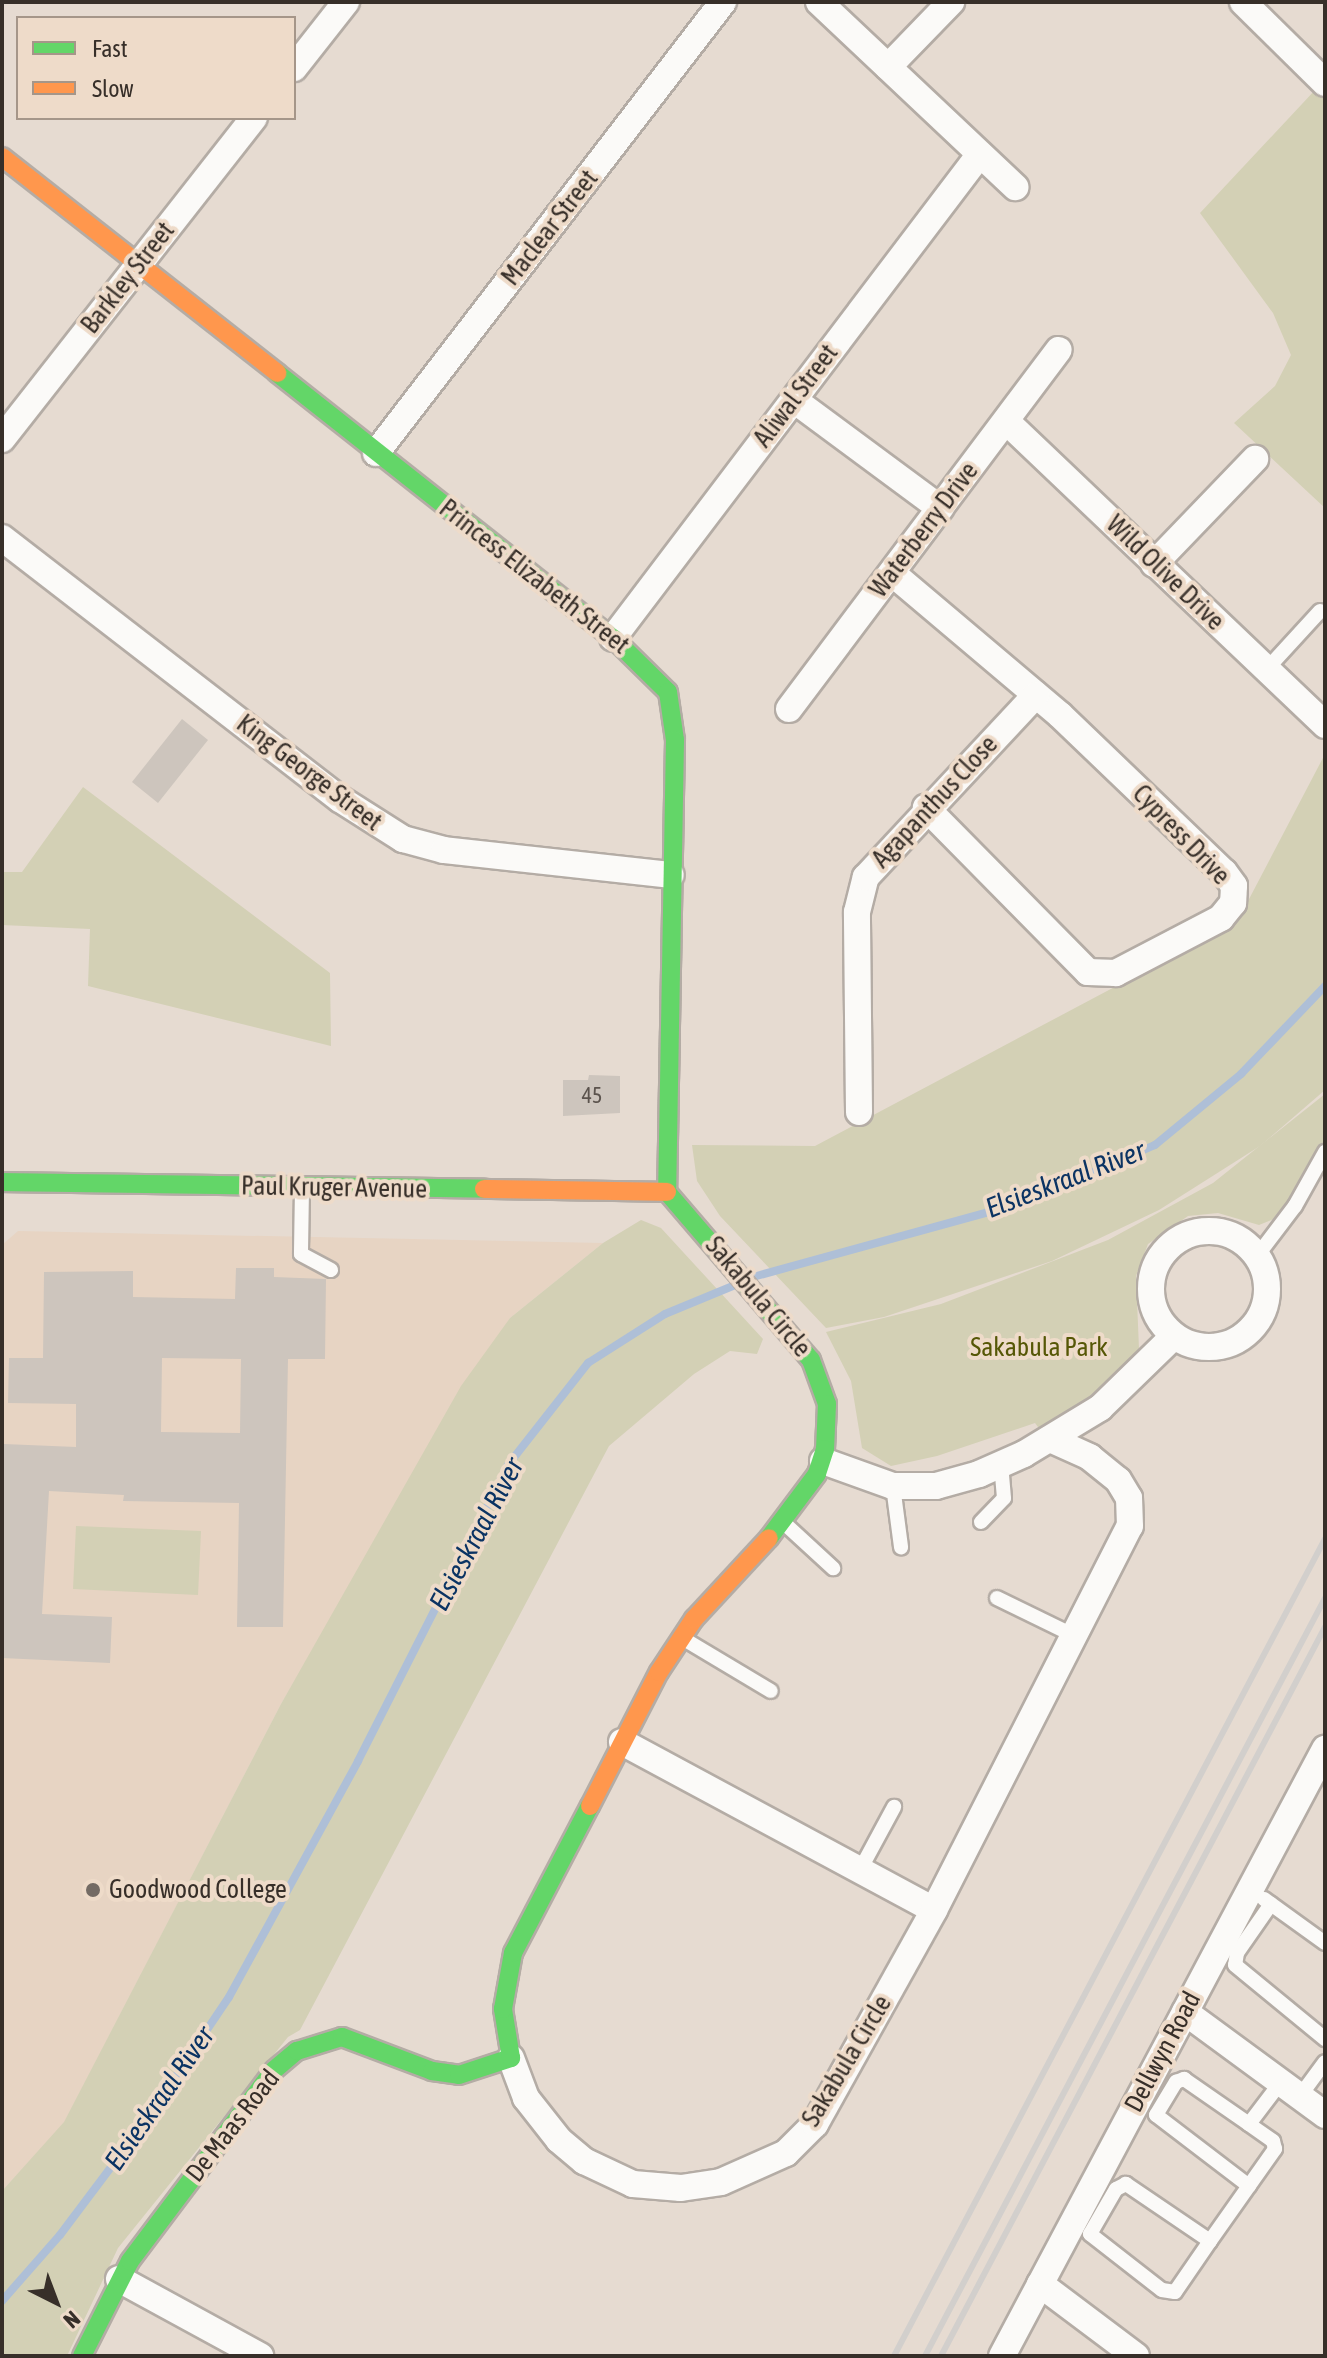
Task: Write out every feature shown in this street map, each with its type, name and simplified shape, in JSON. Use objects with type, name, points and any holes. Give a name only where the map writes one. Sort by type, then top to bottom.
[{"type":"street","points":[[296,65],[346,2]]},
{"type":"street","name":"Maclear Street","points":[[376,453],[723,2]]},
{"type":"street","points":[[819,2],[1015,187]]},
{"type":"street","points":[[888,67],[951,2]]},
{"type":"street","points":[[1243,2],[1325,83]]},
{"type":"street","name":"Barkley Street","points":[[2,439],[252,120]]},
{"type":"street","name":"Aliwal Street","points":[[613,638],[980,154]]},
{"type":"street","name":"Princess Elizabeth Street","points":[[2,157],[613,638],[668,692],[674,714],[667,1192]]},
{"type":"street","name":"Waterberry Drive","points":[[789,709],[1059,350]]},
{"type":"street","points":[[794,400],[940,508]]},
{"type":"street","name":"Wild Olive Drive","points":[[1006,421],[1325,725]]},
{"type":"street","points":[[1154,564],[1255,459]]},
{"type":"street","name":"King George Street","points":[[2,538],[340,799],[403,839],[444,850],[671,875]]},
{"type":"street","name":"Cypress Drive","points":[[892,573],[1036,695],[1231,880],[1233,903],[1221,918],[1116,973],[1088,972],[926,808]]},
{"type":"street","name":"Agapanthus Close","points":[[859,1112],[859,894],[877,861],[1036,695]]},
{"type":"street","name":"Paul Kruger Avenue","points":[[2,1182],[667,1192]]},
{"type":"street","name":"Sakabula Circle","points":[[667,1192],[794,1334],[824,1390],[828,1419],[823,1461],[784,1523],[681,1637],[622,1742],[509,1966],[503,2009],[511,2058],[526,2098],[548,2128],[584,2161],[615,2178],[649,2187],[681,2188],[759,2169],[786,2153],[815,2124],[934,1910],[1075,1636],[1132,1514],[1129,1498],[1106,1469],[1050,1439]]},
{"type":"street","points":[[1198,1231],[1220,1231],[1241,1240],[1257,1256],[1267,1293],[1252,1328],[1221,1346],[1197,1346],[1174,1336],[1159,1320],[1151,1287],[1161,1256],[1177,1240],[1198,1231]]},
{"type":"street","points":[[823,1461],[893,1486],[936,1486],[1001,1464],[1050,1439],[1124,1389],[1174,1336]]},
{"type":"street","points":[[622,1742],[934,1910]]},
{"type":"street","name":"Dellwyn Road","points":[[1002,2356],[1185,2012],[1260,1897],[1325,1749]]},
{"type":"street","points":[[1185,2012],[1325,2115]]},
{"type":"street","name":"De Maas Road","points":[[82,2356],[119,2279],[266,2081],[297,2051],[342,2037],[432,2071],[459,2075],[511,2058]]},
{"type":"street","points":[[119,2279],[260,2356]]},
{"type":"street","points":[[1040,2284],[1136,2356]]},
{"type":"lane","points":[[1266,670],[1320,611]]},
{"type":"lane","points":[[1257,1256],[1320,1172],[1325,1152]]},
{"type":"lane","points":[[302,1187],[301,1254],[331,1270]]},
{"type":"lane","points":[[981,1522],[1004,1498],[1001,1464]]},
{"type":"lane","points":[[893,1486],[901,1547]]},
{"type":"lane","points":[[784,1523],[833,1568]]},
{"type":"lane","points":[[997,1598],[1075,1636]]},
{"type":"lane","points":[[681,1637],[771,1691]]},
{"type":"lane","points":[[860,1870],[894,1807]]},
{"type":"lane","points":[[1325,1943],[1260,1897],[1235,1965],[1325,2039]]},
{"type":"lane","points":[[1249,2124],[1325,2062]]},
{"type":"lane","points":[[1210,2241],[1126,2184],[1116,2189],[1090,2234],[1170,2293],[1210,2241],[1249,2186],[1275,2146],[1184,2079],[1176,2082],[1156,2115],[1249,2186]]},
{"type":"shaded area","name":"Goodwood College","points":[[18,1231],[603,1243],[510,1318],[281,1704],[64,2123],[2,2191],[2,1245]]},
{"type":"green space","points":[[1316,89],[1325,96],[1325,508],[1234,423],[1275,386],[1291,355],[1273,313],[1200,213]]},
{"type":"green space","points":[[1325,754],[1325,1090],[1260,1146],[1159,1210],[1052,1261],[884,1317],[826,1328],[720,1216],[697,1181],[692,1145],[815,1146],[1237,922]]},
{"type":"green space","points":[[83,787],[330,973],[331,1046],[88,986],[90,929],[2,925],[2,872],[22,872]]},
{"type":"green space","name":"Sakabula Park","points":[[1325,1094],[1325,1141],[1279,1217],[1259,1225],[1218,1213],[1188,1216],[1148,1244],[1136,1276],[1139,1349],[1133,1362],[1098,1396],[1041,1431],[1035,1423],[937,1456],[891,1466],[862,1448],[851,1381],[826,1332],[941,1304],[1108,1240],[1213,1183]]},
{"type":"green space","points":[[641,1220],[661,1228],[763,1339],[757,1354],[730,1351],[694,1374],[609,1446],[300,2030],[288,2037],[118,2248],[67,2356],[2,2356],[2,2191],[64,2122],[281,1704],[461,1386],[510,1318],[603,1243]]},
{"type":"green space","points":[[76,1526],[201,1531],[198,1595],[73,1589]]},
{"type":"building","points":[[182,719],[208,740],[158,803],[132,782]]},
{"type":"building","points":[[589,1075],[620,1076],[620,1113],[563,1116],[563,1080],[588,1080]]},
{"type":"building","points":[[236,1268],[274,1268],[274,1277],[326,1279],[325,1359],[288,1359],[283,1627],[237,1627],[239,1503],[123,1501],[124,1495],[49,1491],[42,1614],[112,1617],[110,1663],[2,1658],[4,1444],[76,1447],[76,1404],[8,1403],[9,1358],[43,1358],[44,1272],[133,1271],[133,1297],[235,1299]],"holes":[[[162,1358],[241,1359],[240,1433],[161,1432]]]},
{"type":"waterway","name":"Elsieskraal River","points":[[753,1277],[1025,1202],[1155,1145],[1241,1074],[1325,986]]},
{"type":"waterway","name":"Elsieskraal River","points":[[2,2301],[60,2235],[147,2119],[229,1997],[358,1761],[508,1465],[588,1363],[665,1314],[733,1286]]},
{"type":"railway","points":[[894,2356],[1325,1539]]},
{"type":"railway","points":[[925,2356],[1325,1598]]},
{"type":"railway","points":[[941,2356],[1325,1627]]},
{"type":"traffic: fast","points":[[277,373],[613,638],[668,692],[675,740],[667,1192]]},
{"type":"traffic: fast","points":[[2,1182],[484,1189]]},
{"type":"traffic: fast","points":[[667,1192],[811,1360],[827,1404],[825,1449],[817,1474],[769,1538]]},
{"type":"traffic: fast","points":[[82,2356],[130,2261],[274,2070],[297,2051],[342,2037],[432,2071],[459,2075],[511,2058],[503,2009],[513,1953],[590,1806]]},
{"type":"traffic: slow","points":[[2,157],[277,373]]},
{"type":"traffic: slow","points":[[484,1189],[667,1192]]},
{"type":"traffic: slow","points":[[590,1806],[659,1672],[694,1619],[769,1538]]},
{"type":"place","name":"Goodwood College","points":[[93,1890]]}]
